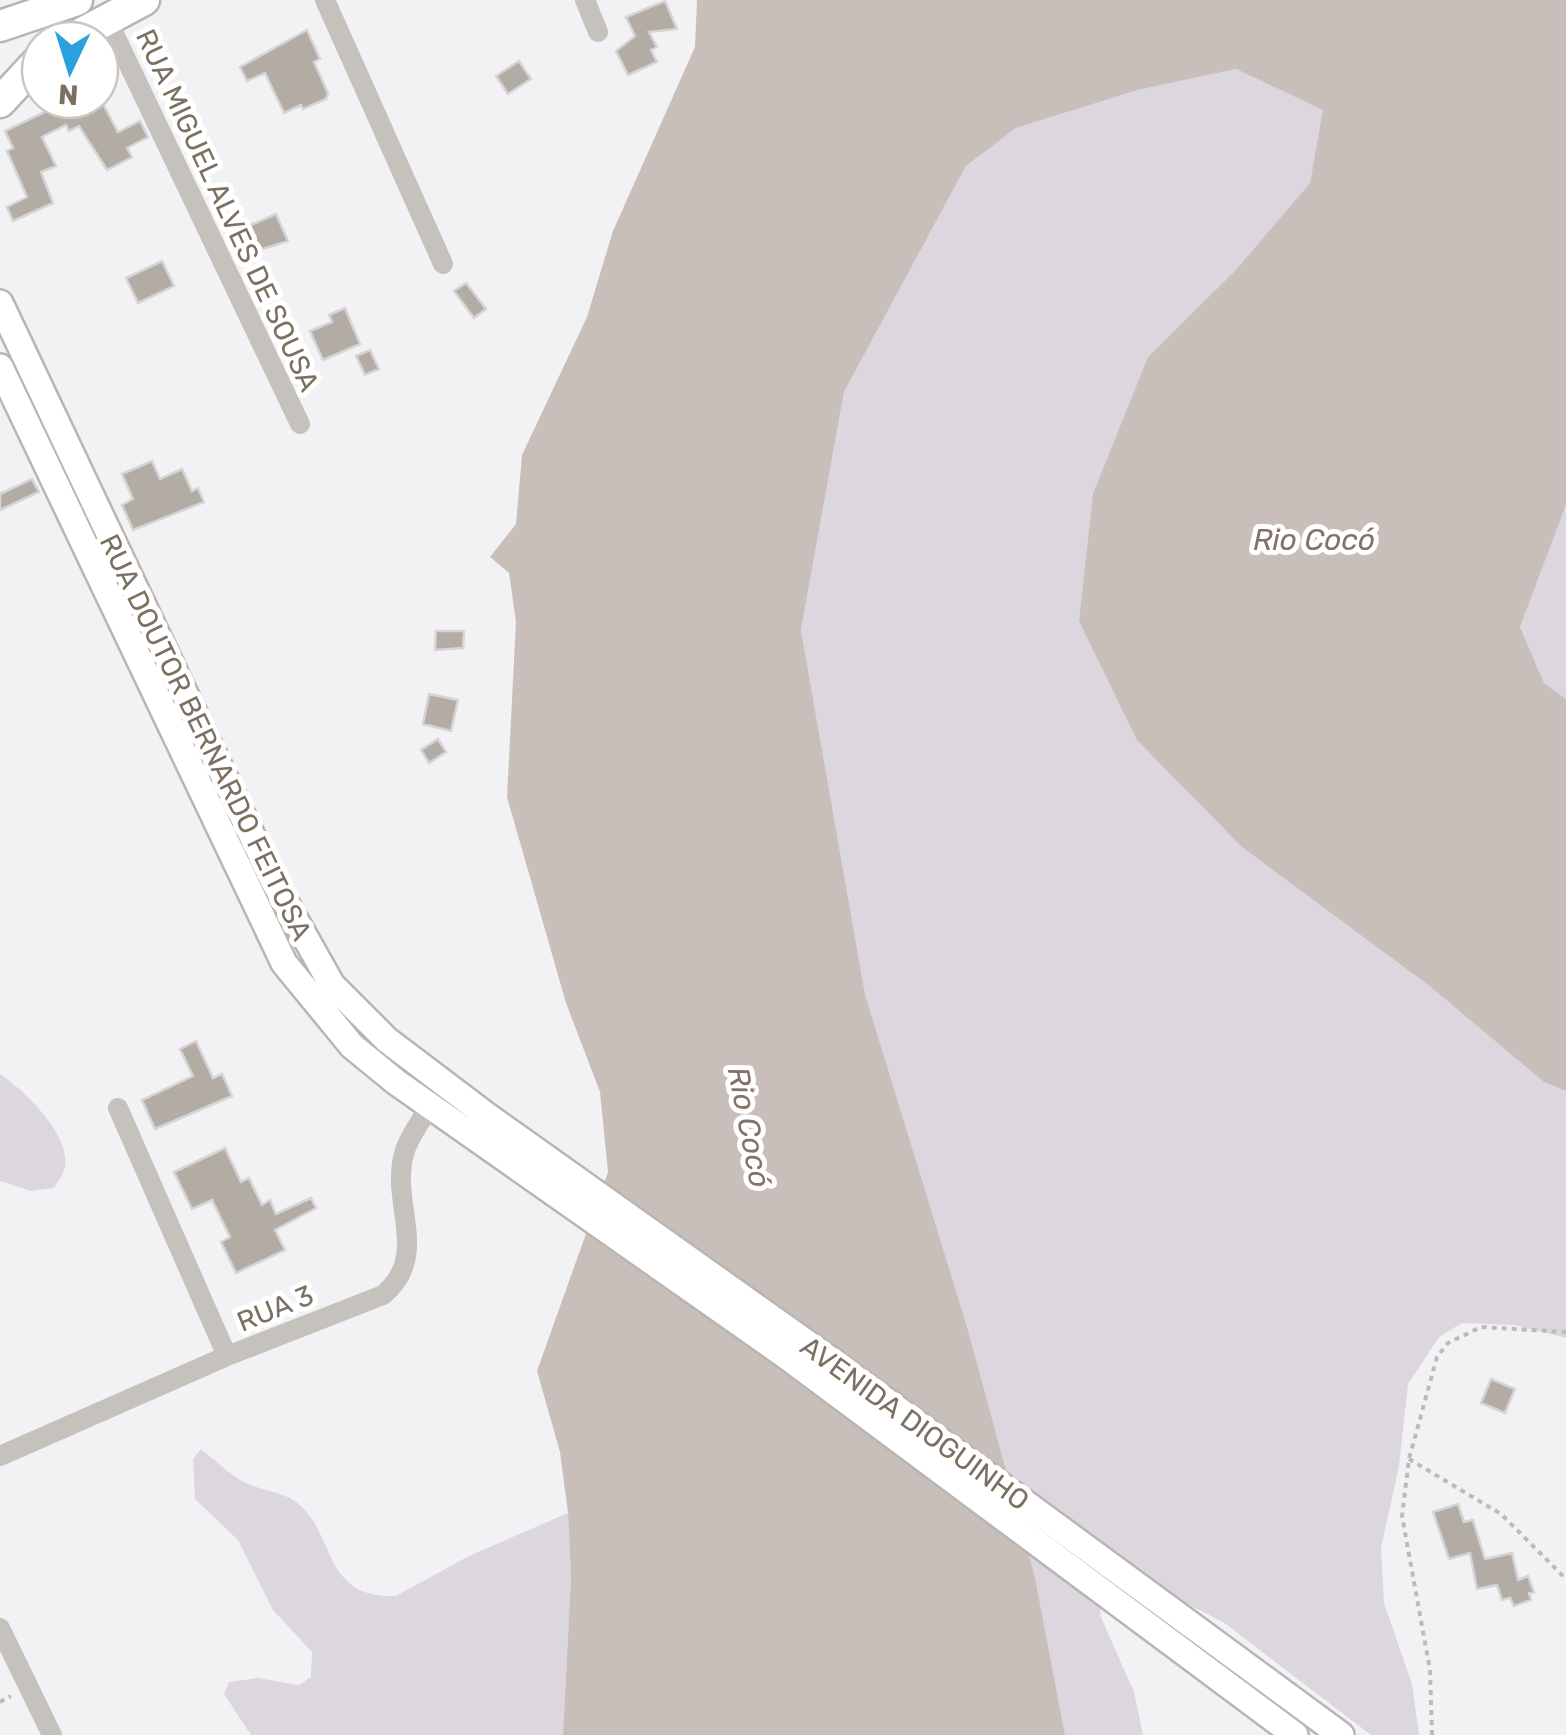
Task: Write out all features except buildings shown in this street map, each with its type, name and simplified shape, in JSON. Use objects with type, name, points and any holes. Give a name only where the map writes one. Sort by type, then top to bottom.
[{"type":"highway","points":[[0,26],[76,0]]},
{"type":"highway","points":[[107,19],[144,0]]},
{"type":"highway","points":[[0,102],[20,80]]},
{"type":"main road","name":"RUA DOUTOR BERNARDO FEITOSA","points":[[0,303],[307,948],[332,985],[479,1125]]},
{"type":"main road","name":"RUA DOUTOR BERNARDO FEITOSA","points":[[0,367],[284,963],[352,1046],[430,1106],[479,1125]]},
{"type":"main road","name":"AVENIDA DIOGUINHO","points":[[479,1125],[786,1356],[1164,1622],[1341,1735]]},
{"type":"main road","name":"AVENIDA DIOGUINHO","points":[[1164,1622],[1295,1735]]},
{"type":"street","points":[[325,0],[443,264]]},
{"type":"street","points":[[585,0],[598,32]]},
{"type":"street","name":"RUA MIGUEL ALVES DE SOUSA","points":[[107,19],[300,424]]},
{"type":"street","name":"RUA 3","points":[[0,1456],[227,1356],[383,1295],[396,1284],[409,1254],[403,1155],[430,1106]]},
{"type":"street","points":[[118,1108],[227,1356]]},
{"type":"street","points":[[0,1628],[52,1735]]},
{"type":"path","points":[[1432,1735],[1430,1670],[1402,1535],[1409,1459],[1437,1357],[1448,1343],[1481,1328],[1566,1332]]},
{"type":"path","points":[[1409,1459],[1501,1514],[1566,1579]]},
{"type":"shaded area","points":[[1236,69],[1324,110],[1310,183],[1234,272],[1427,984],[1544,1082],[1566,1091],[1566,1338],[1514,1325],[1462,1323],[1439,1337],[1408,1384],[1399,1466],[1381,1548],[1384,1603],[1412,1684],[1419,1735],[1371,1735],[1223,1622],[1170,1595],[1150,1577],[1124,1572],[1102,1588],[1100,1615],[1134,1692],[1143,1735],[1065,1735],[1035,1577],[968,1330],[865,994],[801,630],[844,392],[966,166],[1016,128],[1138,90]]},
{"type":"shaded area","points":[[1566,505],[1566,699],[1544,684],[1520,627]]},
{"type":"shaded area","points":[[0,1074],[44,1114],[61,1141],[65,1167],[54,1188],[31,1191],[0,1181]]},
{"type":"shaded area","points":[[201,1449],[244,1482],[301,1506],[343,1577],[356,1588],[373,1594],[396,1596],[469,1556],[568,1513],[571,1577],[563,1735],[251,1735],[224,1694],[229,1682],[258,1678],[299,1685],[311,1677],[312,1652],[273,1610],[238,1540],[195,1499],[193,1459]]},
{"type":"water","name":"Rio Cocó","points":[[697,0],[1566,0],[1566,505],[1520,627],[1544,683],[1566,699],[1566,1091],[1544,1082],[1427,984],[1242,847],[1137,740],[1079,621],[1093,494],[1148,357],[1234,272],[1310,183],[1323,110],[1236,69],[1138,90],[1016,128],[966,166],[844,392],[801,630],[865,994],[968,1330],[1035,1577],[1065,1735],[563,1735],[571,1577],[568,1513],[560,1452],[537,1371],[608,1172],[600,1092],[566,1003],[507,797],[516,622],[509,573],[490,557],[516,524],[522,455],[587,317],[613,231],[695,47]]}]
